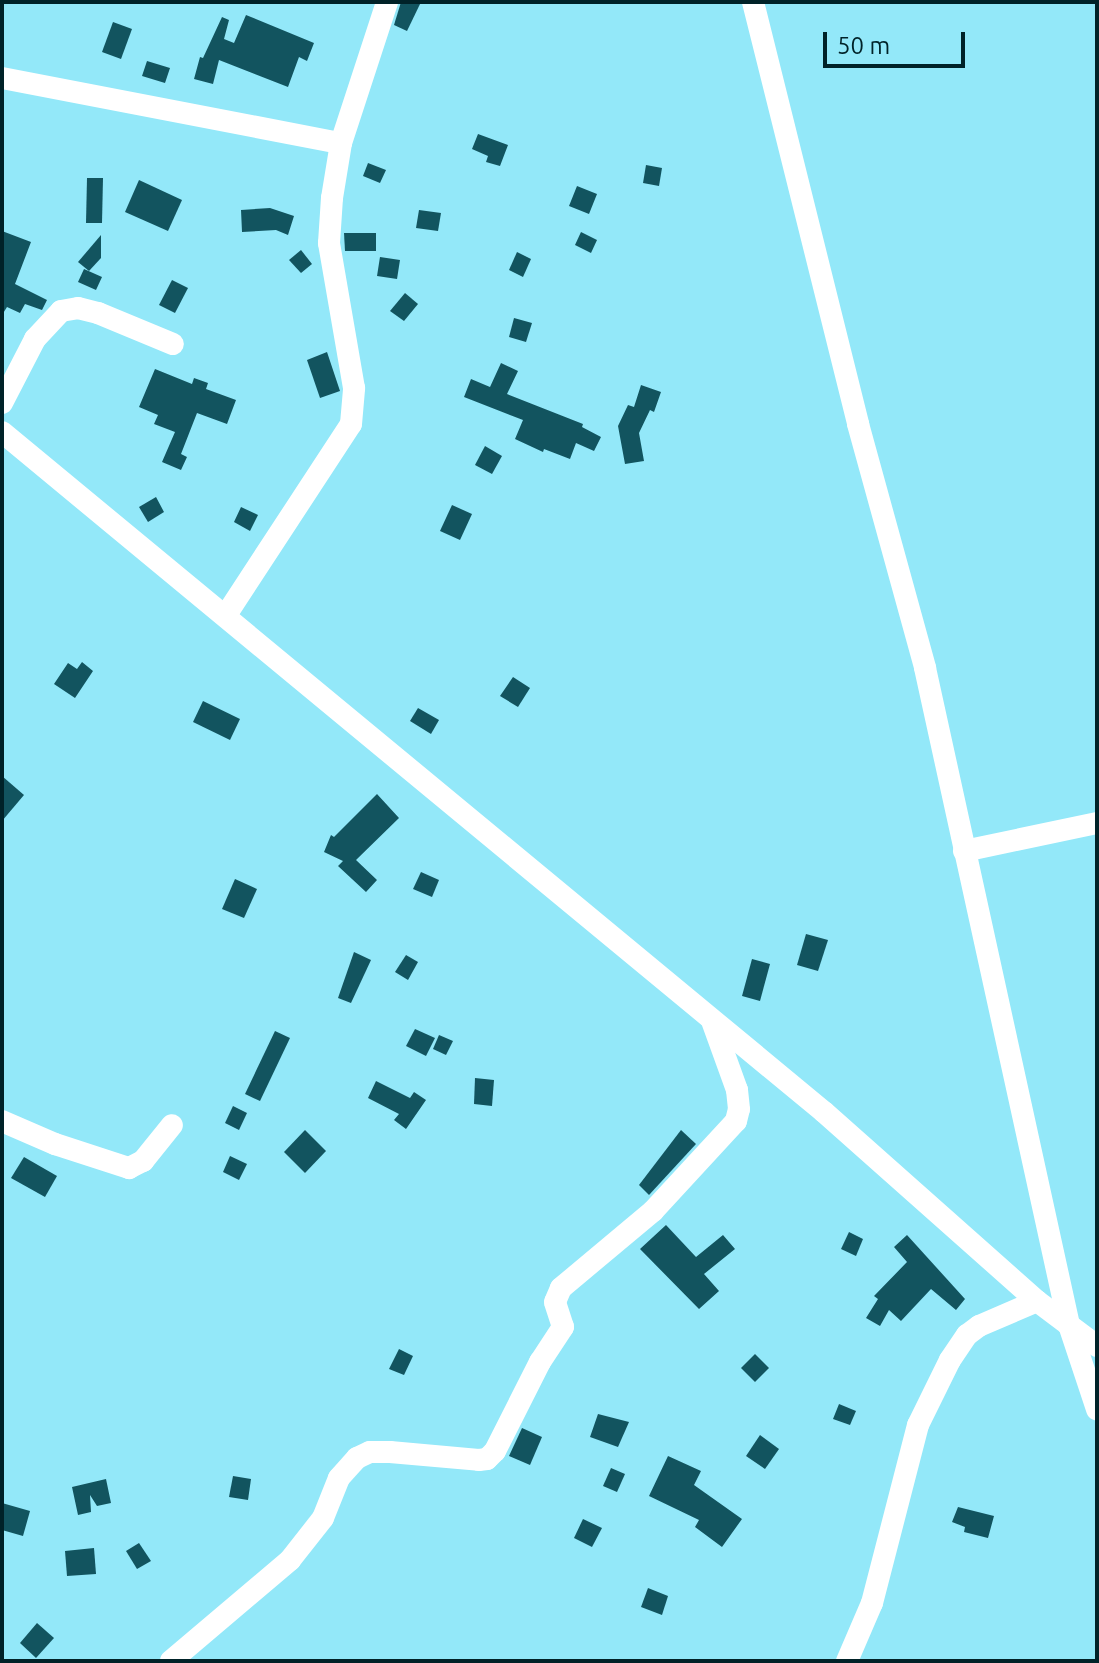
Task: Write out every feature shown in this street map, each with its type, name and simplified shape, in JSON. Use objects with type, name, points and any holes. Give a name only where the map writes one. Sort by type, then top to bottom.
[{"type":"street","points":[[226,615],[351,424],[354,388],[329,243],[332,198],[341,143],[387,2]]},
{"type":"street","points":[[753,2],[858,424],[925,668],[1069,1325],[1097,1409]]},
{"type":"street","points":[[2,78],[341,143]]},
{"type":"street","points":[[2,403],[35,339],[61,311],[78,308],[98,313],[173,344]]},
{"type":"street","points":[[2,432],[824,1112],[1037,1301],[1097,1346]]},
{"type":"street","points":[[964,851],[1097,823]]},
{"type":"street","points":[[171,1661],[290,1560],[323,1518],[339,1478],[357,1458],[370,1452],[390,1452],[479,1460],[487,1459],[495,1451],[540,1362],[563,1327],[555,1302],[561,1288],[653,1211],[736,1121],[739,1109],[737,1090],[711,1020]]},
{"type":"street","points":[[2,1121],[55,1144],[129,1168],[143,1161],[172,1125]]},
{"type":"street","points":[[847,1661],[872,1603],[918,1425],[950,1360],[967,1335],[979,1326],[1037,1301]]},
{"type":"building","points":[[401,2],[421,2],[407,31],[394,25]]},
{"type":"building","points":[[246,15],[314,43],[307,61],[299,57],[288,87],[219,60],[213,84],[194,79],[200,57],[203,58],[222,17],[229,20],[224,39],[234,43]]},
{"type":"building","points":[[113,22],[132,29],[121,59],[102,52]]},
{"type":"building","points":[[147,61],[170,68],[165,83],[142,76]]},
{"type":"building","points":[[478,134],[508,145],[500,166],[486,162],[488,156],[472,149]]},
{"type":"building","points":[[368,163],[386,170],[380,183],[363,176]]},
{"type":"building","points":[[646,165],[662,168],[659,186],[643,183]]},
{"type":"building","points":[[87,178],[103,178],[102,223],[86,223]]},
{"type":"building","points":[[139,180],[182,200],[168,231],[125,212]]},
{"type":"building","points":[[577,186],[597,194],[589,214],[569,206]]},
{"type":"building","points":[[270,208],[294,216],[288,235],[276,230],[242,232],[241,210]]},
{"type":"building","points":[[419,210],[441,213],[438,231],[416,228]]},
{"type":"building","points":[[2,231],[31,242],[15,284],[47,300],[42,310],[25,304],[20,313],[7,307],[2,315]]},
{"type":"building","points":[[581,232],[597,240],[591,253],[575,245]]},
{"type":"building","points":[[344,233],[376,233],[376,251],[345,251]]},
{"type":"building","points":[[101,235],[101,258],[89,271],[78,262]]},
{"type":"building","points":[[301,250],[312,264],[301,273],[289,260]]},
{"type":"building","points":[[517,252],[531,259],[523,277],[509,270]]},
{"type":"building","points":[[380,257],[400,260],[397,279],[377,276]]},
{"type":"building","points":[[84,269],[102,277],[96,290],[78,282]]},
{"type":"building","points":[[172,280],[188,288],[175,313],[159,305]]},
{"type":"building","points":[[405,293],[418,304],[404,321],[390,311]]},
{"type":"building","points":[[514,318],[532,323],[526,342],[509,337]]},
{"type":"building","points":[[327,352],[340,391],[320,398],[307,360]]},
{"type":"building","points":[[501,363],[518,371],[507,394],[583,424],[582,427],[601,437],[594,451],[576,443],[570,459],[544,449],[543,452],[515,439],[523,420],[464,397],[471,379],[490,387]]},
{"type":"building","points":[[155,369],[192,384],[194,378],[208,383],[206,389],[236,400],[227,424],[197,413],[181,454],[187,457],[181,470],[162,462],[175,432],[154,424],[158,415],[139,407]]},
{"type":"building","points":[[641,385],[661,392],[654,412],[650,410],[639,433],[644,461],[625,464],[618,426],[628,405],[634,407]]},
{"type":"building","points":[[485,446],[502,456],[492,474],[475,465]]},
{"type":"building","points":[[156,497],[164,512],[148,522],[139,507]]},
{"type":"building","points":[[452,505],[472,514],[460,540],[440,531]]},
{"type":"building","points":[[241,507],[258,515],[250,531],[234,522]]},
{"type":"building","points":[[82,662],[93,671],[75,698],[54,684],[68,663],[77,669]]},
{"type":"building","points":[[513,677],[530,688],[518,707],[500,696]]},
{"type":"building","points":[[203,701],[240,719],[230,740],[193,722]]},
{"type":"building","points":[[418,708],[439,720],[431,734],[410,721]]},
{"type":"building","points":[[2,776],[24,795],[2,821]]},
{"type":"building","points":[[377,794],[399,818],[356,860],[377,880],[366,892],[338,866],[343,861],[324,852],[331,835],[334,837]]},
{"type":"building","points":[[421,872],[439,880],[432,897],[413,889]]},
{"type":"building","points":[[235,879],[257,889],[244,918],[222,909]]},
{"type":"building","points":[[806,934],[828,940],[818,971],[797,965]]},
{"type":"building","points":[[354,952],[371,960],[351,1003],[338,998]]},
{"type":"building","points":[[406,955],[418,962],[408,980],[395,972]]},
{"type":"building","points":[[752,959],[770,964],[760,1001],[742,996]]},
{"type":"building","points":[[415,1029],[435,1038],[426,1056],[406,1046]]},
{"type":"building","points":[[275,1031],[290,1038],[260,1101],[245,1094]]},
{"type":"building","points":[[439,1035],[453,1041],[446,1055],[433,1049]]},
{"type":"building","points":[[475,1078],[494,1080],[492,1106],[474,1104]]},
{"type":"building","points":[[376,1081],[410,1098],[414,1092],[426,1100],[406,1129],[394,1120],[399,1114],[368,1098]]},
{"type":"building","points":[[233,1106],[247,1113],[239,1130],[225,1123]]},
{"type":"building","points":[[305,1130],[326,1151],[305,1173],[284,1152]]},
{"type":"building","points":[[681,1130],[696,1144],[649,1195],[639,1185]]},
{"type":"building","points":[[230,1156],[247,1164],[239,1180],[223,1172]]},
{"type":"building","points":[[24,1157],[57,1176],[45,1197],[11,1178]]},
{"type":"building","points":[[666,1225],[696,1257],[723,1235],[735,1249],[704,1274],[719,1291],[699,1309],[640,1249]]},
{"type":"building","points":[[849,1232],[863,1239],[856,1256],[841,1249]]},
{"type":"building","points":[[907,1235],[965,1299],[956,1310],[931,1289],[901,1321],[889,1310],[880,1326],[866,1318],[878,1299],[874,1296],[907,1262],[894,1247]]},
{"type":"building","points":[[399,1349],[413,1356],[404,1375],[389,1369]]},
{"type":"building","points":[[755,1354],[769,1368],[755,1382],[741,1368]]},
{"type":"building","points":[[839,1404],[856,1411],[850,1425],[833,1419]]},
{"type":"building","points":[[598,1414],[629,1422],[618,1447],[590,1437]]},
{"type":"building","points":[[522,1428],[542,1437],[530,1465],[509,1456]]},
{"type":"building","points":[[760,1435],[779,1449],[765,1469],[746,1456]]},
{"type":"building","points":[[668,1456],[701,1471],[694,1485],[742,1519],[722,1547],[695,1527],[699,1520],[649,1496]]},
{"type":"building","points":[[611,1468],[625,1474],[617,1492],[603,1486]]},
{"type":"building","points":[[233,1476],[251,1479],[248,1500],[229,1497]]},
{"type":"building","points":[[106,1479],[111,1503],[97,1506],[90,1495],[91,1512],[78,1515],[72,1487]]},
{"type":"building","points":[[2,1503],[30,1511],[23,1536],[2,1530]]},
{"type":"building","points":[[958,1507],[994,1516],[988,1538],[964,1532],[965,1527],[952,1522]]},
{"type":"building","points":[[583,1519],[602,1528],[592,1547],[574,1538]]},
{"type":"building","points":[[139,1543],[151,1561],[137,1569],[126,1551]]},
{"type":"building","points":[[94,1548],[96,1574],[67,1576],[65,1551]]},
{"type":"building","points":[[648,1588],[668,1596],[662,1615],[641,1607]]},
{"type":"building","points":[[37,1623],[54,1638],[36,1658],[20,1643]]}]
